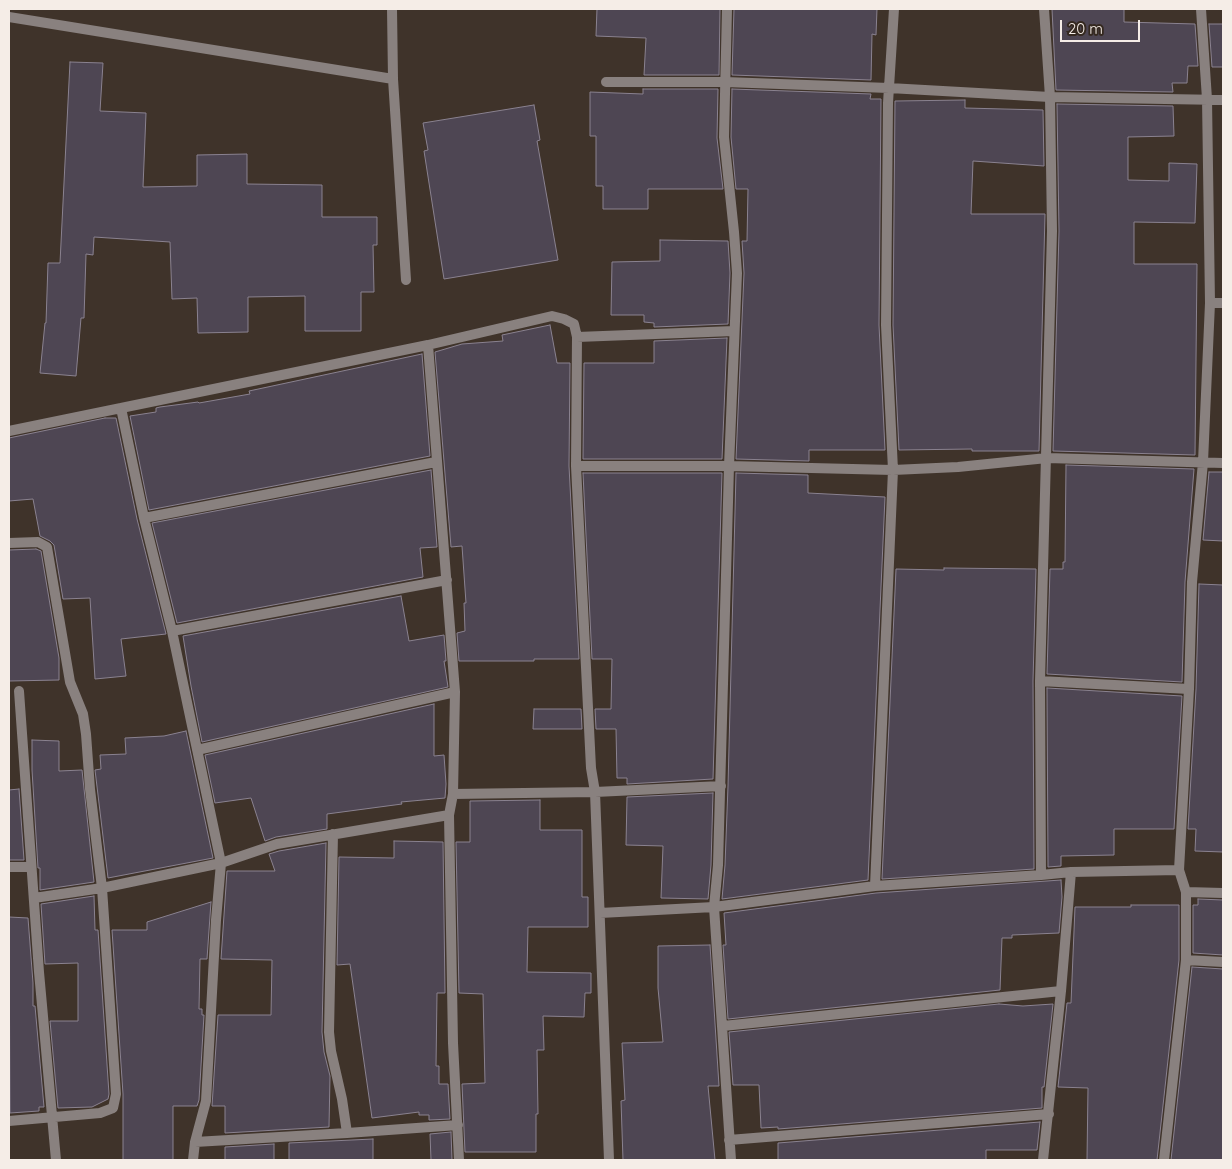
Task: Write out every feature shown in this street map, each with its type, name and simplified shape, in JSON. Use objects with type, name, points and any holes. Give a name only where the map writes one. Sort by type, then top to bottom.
[{"type":"street","points":[[392,9],[393,79],[406,280]]},
{"type":"street","points":[[727,9],[724,137],[737,273],[729,466],[721,786],[718,866],[714,907],[731,1160]]},
{"type":"street","points":[[875,886],[894,470],[886,325],[889,88],[894,9]]},
{"type":"street","points":[[1040,875],[1040,681],[1052,231],[1050,98],[1044,9]]},
{"type":"street","points":[[1164,1160],[1186,960],[1186,892],[1179,870],[1189,689],[1192,582],[1203,462],[1210,302],[1206,99],[1201,9]]},
{"type":"street","points":[[9,16],[393,79]]},
{"type":"street","points":[[606,82],[725,82],[889,88],[1050,98],[1223,100]]},
{"type":"street","points":[[1210,302],[1223,303]]},
{"type":"street","points":[[9,431],[428,345],[552,316],[564,318],[574,324],[578,337],[576,466],[591,768],[595,792],[609,1160]]},
{"type":"street","points":[[578,337],[734,331]]},
{"type":"street","points":[[428,345],[455,692],[453,794],[449,815],[453,1043],[459,1160]]},
{"type":"street","points":[[121,408],[144,518],[172,631],[221,863],[206,1101],[194,1142],[193,1160]]},
{"type":"street","points":[[576,466],[729,466],[894,470],[958,467],[1047,458],[1223,463]]},
{"type":"street","points":[[144,518],[436,462]]},
{"type":"street","points":[[9,543],[38,542],[47,548],[70,682],[83,714],[86,728],[90,789],[102,888],[116,1094],[113,1108],[100,1114],[9,1121]]},
{"type":"street","points":[[172,631],[447,580]]},
{"type":"street","points":[[1040,681],[1189,689]]},
{"type":"street","points":[[19,690],[39,972],[56,1160]]},
{"type":"street","points":[[197,750],[455,692]]},
{"type":"street","points":[[453,794],[595,792],[721,786]]},
{"type":"street","points":[[34,898],[102,888],[221,863],[277,844],[449,815]]},
{"type":"street","points":[[333,834],[329,1032],[331,1052],[342,1099],[347,1133]]},
{"type":"street","points":[[9,867],[31,867]]},
{"type":"street","points":[[600,913],[714,907],[875,886],[1070,872],[1179,870]]},
{"type":"street","points":[[1043,1160],[1062,991],[1070,872]]},
{"type":"street","points":[[1186,892],[1223,893]]},
{"type":"street","points":[[1186,960],[1223,962]]},
{"type":"street","points":[[723,1026],[1062,991]]},
{"type":"street","points":[[729,1140],[1049,1114]]},
{"type":"street","points":[[194,1142],[458,1125]]},
{"type":"building","points":[[597,9],[720,9],[719,75],[644,75],[646,38],[596,36]]},
{"type":"building","points":[[734,9],[877,9],[876,35],[872,34],[871,80],[732,75]]},
{"type":"building","points":[[1052,9],[1124,9],[1124,22],[1195,24],[1198,66],[1188,66],[1187,83],[1172,83],[1173,92],[1056,90]]},
{"type":"building","points":[[1209,24],[1223,24],[1223,67],[1212,67]]},
{"type":"building","points":[[70,62],[103,63],[100,111],[146,113],[143,187],[197,186],[197,155],[247,154],[247,184],[322,185],[322,217],[377,217],[377,245],[373,245],[374,292],[361,292],[361,331],[305,331],[305,296],[248,297],[248,332],[198,333],[197,298],[172,299],[170,242],[94,237],[93,255],[86,254],[84,318],[81,318],[76,376],[40,373],[46,323],[48,263],[60,263]]},
{"type":"building","points":[[643,89],[718,89],[717,138],[723,189],[648,189],[648,209],[603,209],[603,186],[596,186],[596,136],[590,136],[590,92],[643,94]]},
{"type":"building","points":[[732,89],[871,94],[870,99],[881,99],[879,325],[885,450],[809,450],[809,461],[736,459],[744,273],[742,241],[747,241],[748,189],[736,189],[731,137]]},
{"type":"building","points":[[965,100],[965,108],[1043,110],[1044,166],[973,161],[971,214],[1045,214],[1039,451],[972,451],[972,449],[899,450],[893,325],[895,101]]},
{"type":"building","points":[[1057,104],[1173,106],[1174,136],[1128,137],[1128,180],[1169,181],[1169,163],[1197,164],[1195,223],[1134,222],[1134,264],[1197,264],[1195,455],[1053,451],[1059,231]]},
{"type":"building","points":[[534,105],[540,140],[537,141],[558,260],[444,279],[424,151],[428,150],[423,123]]},
{"type":"building","points":[[660,240],[728,241],[730,273],[728,324],[654,327],[654,323],[644,322],[644,315],[611,315],[612,262],[660,261]]},
{"type":"building","points":[[550,325],[557,363],[570,363],[569,466],[579,659],[459,661],[457,633],[465,631],[464,603],[466,603],[462,546],[451,547],[435,352],[462,344],[503,341],[502,335]]},
{"type":"building","points":[[727,338],[722,459],[583,459],[584,363],[654,363],[654,341]]},
{"type":"building","points":[[422,354],[430,456],[149,510],[130,416],[156,412],[156,408],[160,407],[199,403],[250,394],[249,391]]},
{"type":"building","points":[[105,418],[116,418],[137,519],[166,634],[121,639],[126,676],[95,679],[90,598],[63,599],[54,545],[40,536],[33,499],[9,501],[9,438]]},
{"type":"building","points":[[1066,465],[1194,469],[1185,582],[1182,682],[1047,674],[1050,569],[1063,569],[1063,562],[1065,562]]},
{"type":"building","points":[[431,470],[437,547],[420,548],[423,577],[177,623],[152,523]]},
{"type":"building","points":[[1209,472],[1223,472],[1223,541],[1203,540]]},
{"type":"building","points":[[583,473],[722,473],[713,779],[627,784],[627,778],[617,778],[616,729],[596,729],[595,709],[611,709],[612,659],[592,659]]},
{"type":"building","points":[[736,473],[808,475],[808,493],[885,497],[868,880],[722,899],[728,786]]},
{"type":"building","points":[[36,549],[41,551],[59,658],[59,680],[9,681],[9,550]]},
{"type":"building","points":[[944,568],[1036,569],[1033,681],[1034,869],[882,879],[896,569],[944,570]]},
{"type":"building","points":[[1199,584],[1223,585],[1223,852],[1195,851],[1196,829],[1188,829],[1196,689]]},
{"type":"building","points":[[401,596],[409,641],[444,635],[446,661],[444,661],[448,687],[202,742],[183,636]]},
{"type":"building","points":[[1047,688],[1182,696],[1174,829],[1114,829],[1114,855],[1061,856],[1061,866],[1048,867]]},
{"type":"building","points":[[434,704],[434,756],[444,755],[445,798],[401,802],[402,804],[327,814],[327,829],[276,837],[265,841],[251,798],[215,803],[205,755]]},
{"type":"building","points":[[534,709],[581,709],[582,729],[533,729]]},
{"type":"building","points":[[186,731],[213,858],[108,878],[95,770],[101,769],[100,755],[126,754],[125,738],[164,736]]},
{"type":"building","points":[[32,740],[59,741],[59,771],[82,770],[94,882],[40,890],[32,770]]},
{"type":"building","points":[[19,789],[24,860],[9,860],[9,790]]},
{"type":"building","points":[[713,793],[708,899],[661,898],[663,846],[626,845],[627,797]]},
{"type":"building","points":[[540,800],[540,830],[582,830],[582,897],[588,897],[588,927],[528,927],[527,972],[591,973],[591,993],[585,993],[584,1017],[543,1016],[544,1050],[537,1050],[538,1114],[536,1114],[536,1152],[465,1152],[462,1084],[485,1083],[483,994],[459,993],[456,842],[470,842],[470,801]]},
{"type":"building","points":[[394,841],[443,842],[445,993],[437,993],[436,1066],[439,1066],[439,1084],[448,1084],[450,1119],[429,1120],[429,1115],[419,1115],[419,1112],[372,1118],[350,964],[337,965],[339,857],[394,858]]},
{"type":"building","points":[[326,843],[322,1032],[324,1052],[330,1076],[329,1127],[225,1133],[225,1106],[212,1106],[218,1015],[271,1015],[272,960],[221,959],[227,871],[275,871],[269,854]]},
{"type":"building","points":[[1061,880],[1062,897],[1059,933],[1012,935],[1012,938],[1002,938],[1000,990],[728,1019],[723,945],[726,945],[724,913],[876,893]]},
{"type":"building","points":[[94,896],[95,930],[98,930],[109,1094],[108,1099],[92,1107],[58,1108],[50,1021],[78,1021],[78,963],[45,964],[41,904]]},
{"type":"building","points":[[1198,899],[1223,900],[1223,955],[1193,953],[1193,905],[1198,905]]},
{"type":"building","points":[[211,902],[207,959],[200,959],[199,1009],[202,1009],[202,1015],[204,1015],[199,1100],[197,1106],[173,1106],[173,1160],[123,1160],[123,1094],[112,930],[147,930],[147,922]]},
{"type":"building","points":[[1131,905],[1179,905],[1179,960],[1157,1160],[1087,1160],[1088,1088],[1058,1087],[1067,1003],[1071,1003],[1075,907],[1131,907]]},
{"type":"building","points":[[9,917],[28,918],[33,1006],[35,1006],[44,1107],[39,1107],[39,1111],[10,1113]]},
{"type":"building","points":[[710,945],[719,1086],[708,1086],[715,1160],[623,1160],[621,1101],[625,1100],[622,1043],[663,1042],[658,988],[658,946]]},
{"type":"building","points":[[1192,967],[1223,969],[1223,1160],[1171,1160]]},
{"type":"building","points":[[999,1004],[1023,1006],[1053,1004],[1044,1087],[1042,1087],[1042,1108],[778,1129],[778,1127],[761,1128],[759,1085],[733,1085],[729,1032]]},
{"type":"building","points":[[1040,1122],[1037,1150],[986,1150],[986,1160],[778,1160],[778,1143]]},
{"type":"building","points":[[451,1132],[452,1160],[431,1160],[430,1134]]},
{"type":"building","points":[[373,1139],[373,1160],[289,1160],[289,1143]]},
{"type":"building","points":[[274,1144],[274,1160],[225,1160],[225,1147]]}]
